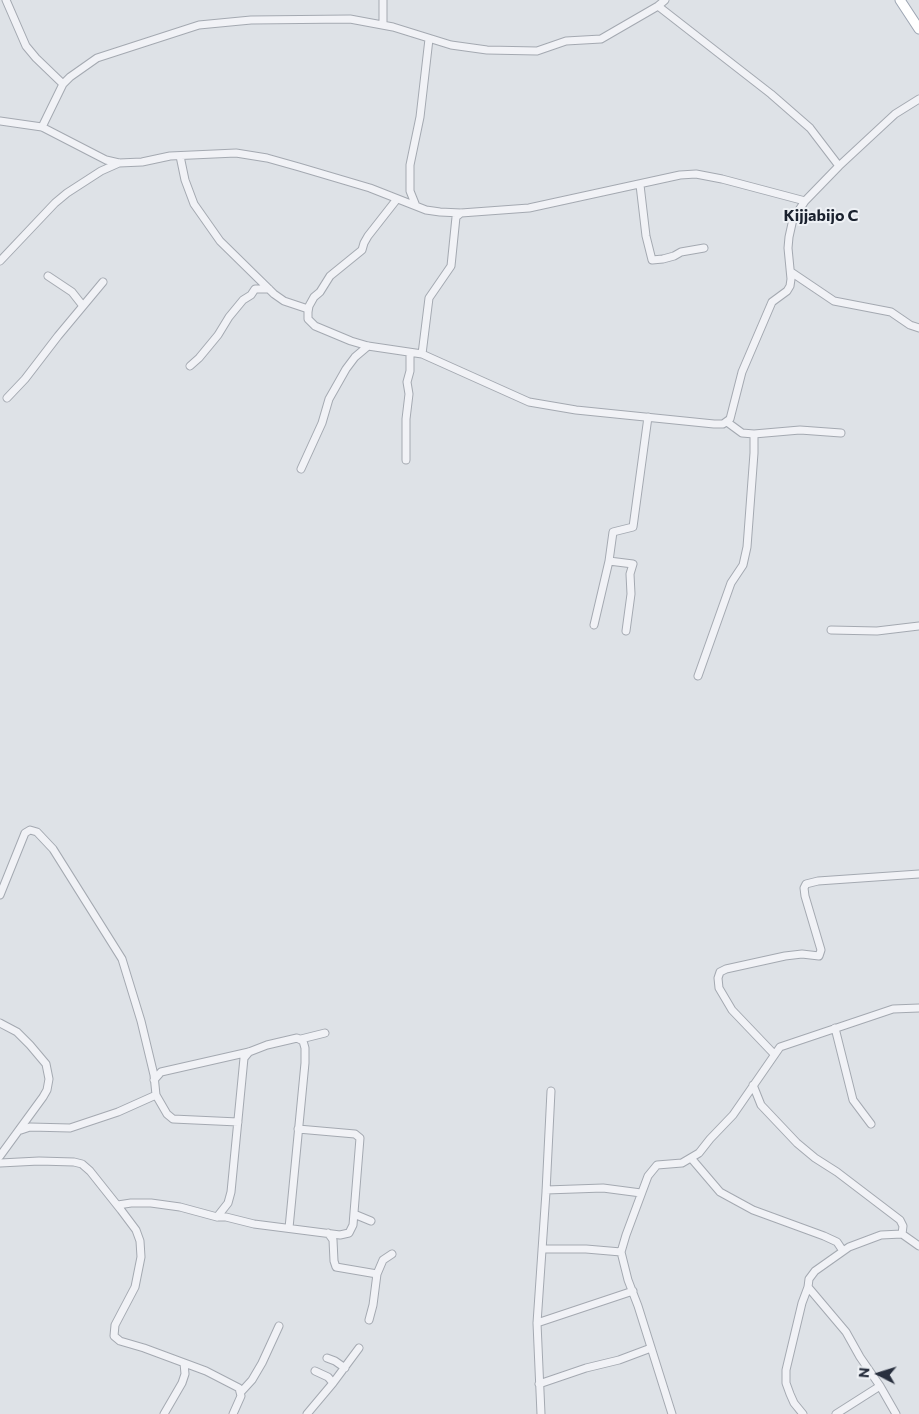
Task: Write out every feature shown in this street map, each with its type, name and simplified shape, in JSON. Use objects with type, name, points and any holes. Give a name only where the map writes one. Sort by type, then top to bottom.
[{"type":"main road","points":[[900,0],[919,29]]},
{"type":"street","points":[[6,0],[26,46],[42,65],[63,84]]},
{"type":"street","points":[[383,23],[384,0]]},
{"type":"street","points":[[42,127],[63,84],[70,76],[97,58],[199,26],[251,20],[350,19],[392,27],[451,45],[487,50],[537,51],[566,41],[601,39],[665,0]]},
{"type":"street","points":[[658,6],[771,94],[810,128],[839,166]]},
{"type":"street","points":[[416,206],[410,190],[410,165],[420,117],[428,38]]},
{"type":"street","points":[[397,199],[368,236],[362,250],[330,276],[314,298],[308,309],[308,318],[315,326],[368,346],[422,354],[529,402],[576,410],[714,424],[727,422],[732,415],[746,362],[772,302],[787,291],[790,286],[791,272],[788,248],[793,219],[805,201],[839,166],[894,114],[919,99]]},
{"type":"street","points":[[0,121],[42,127],[106,160],[119,163],[142,162],[180,156],[236,153],[267,158],[370,188],[416,206],[440,212],[460,213],[529,208],[696,174],[805,201]]},
{"type":"street","points":[[180,156],[185,180],[200,214],[220,241],[269,289],[284,301],[308,309]]},
{"type":"street","points":[[0,261],[55,203],[80,184],[119,163]]},
{"type":"street","points":[[640,185],[646,236],[652,260],[663,259],[692,249],[704,248]]},
{"type":"street","points":[[422,354],[429,298],[452,264],[456,218],[460,213]]},
{"type":"street","points":[[791,272],[834,301],[891,312],[910,325],[919,328]]},
{"type":"street","points":[[48,276],[72,292],[83,306]]},
{"type":"street","points":[[7,398],[25,379],[103,282]]},
{"type":"street","points":[[190,366],[218,335],[242,300],[255,289],[269,289]]},
{"type":"street","points":[[301,469],[322,422],[329,399],[354,358],[368,346]]},
{"type":"street","points":[[406,460],[406,419],[409,394],[407,382],[410,371],[410,353]]},
{"type":"street","points":[[594,625],[609,561],[613,532],[633,527],[648,417]]},
{"type":"street","points":[[727,422],[738,432],[754,434],[800,430],[841,433]]},
{"type":"street","points":[[698,676],[731,583],[743,565],[747,547],[754,434]]},
{"type":"street","points":[[609,561],[633,564],[630,574],[631,594],[626,631]]},
{"type":"street","points":[[831,630],[877,631],[919,626]]},
{"type":"street","points":[[0,895],[25,833],[28,830],[34,830],[54,849],[122,959],[141,1021],[156,1095],[167,1114],[173,1119],[238,1122]]},
{"type":"street","points":[[774,1054],[728,1004],[719,988],[718,978],[720,972],[734,967],[785,956],[802,954],[819,956],[821,950],[805,896],[804,888],[806,884],[818,881],[919,874]]},
{"type":"street","points":[[672,1414],[621,1252],[648,1176],[657,1165],[682,1163],[699,1153],[733,1115],[774,1054],[784,1044],[893,1009],[919,1008]]},
{"type":"street","points":[[0,1023],[24,1038],[39,1055],[48,1071],[49,1079],[47,1090],[38,1105],[0,1156]]},
{"type":"street","points":[[835,1028],[853,1100],[871,1124]]},
{"type":"street","points":[[154,1080],[161,1072],[249,1052],[267,1044],[325,1033]]},
{"type":"street","points":[[289,1228],[305,1048],[304,1041],[301,1039]]},
{"type":"street","points":[[217,1217],[228,1204],[231,1192],[244,1058],[249,1052]]},
{"type":"street","points":[[752,1085],[761,1106],[797,1143],[900,1220],[903,1226],[902,1234]]},
{"type":"street","points":[[541,1414],[537,1324],[551,1091]]},
{"type":"street","points":[[20,1130],[30,1126],[70,1128],[118,1112],[156,1095]]},
{"type":"street","points":[[118,1205],[151,1203],[180,1207],[254,1224],[344,1235],[349,1234],[353,1225],[359,1135],[298,1129]]},
{"type":"street","points":[[691,1158],[720,1192],[753,1210],[837,1242],[843,1251]]},
{"type":"street","points":[[0,1163],[39,1161],[78,1163],[90,1171],[136,1230],[140,1242],[140,1257],[135,1287],[115,1325],[114,1336],[120,1341],[184,1362],[239,1388],[241,1392]]},
{"type":"street","points":[[546,1190],[603,1188],[641,1193]]},
{"type":"street","points":[[354,1214],[371,1222]]},
{"type":"street","points":[[328,1233],[333,1240],[336,1267],[377,1274]]},
{"type":"street","points":[[802,1414],[794,1403],[788,1389],[786,1370],[809,1278],[815,1271],[843,1251],[863,1240],[880,1235],[902,1234],[919,1246]]},
{"type":"street","points":[[542,1249],[586,1248],[621,1252]]},
{"type":"street","points":[[369,1320],[377,1274],[383,1260],[392,1254]]},
{"type":"street","points":[[808,1288],[846,1332],[896,1414]]},
{"type":"street","points":[[537,1324],[633,1291]]},
{"type":"street","points":[[233,1414],[241,1392],[252,1380],[262,1363],[278,1326]]},
{"type":"street","points":[[306,1414],[333,1383],[359,1348]]},
{"type":"street","points":[[539,1384],[586,1368],[619,1360],[651,1348]]},
{"type":"street","points":[[327,1358],[344,1368]]},
{"type":"street","points":[[164,1414],[185,1374],[184,1362]]},
{"type":"street","points":[[315,1372],[328,1378],[333,1383]]},
{"type":"street","points":[[836,1414],[880,1386]]},
{"type":"district","name":"Kijjabijo C","points":[[821,216]]}]
